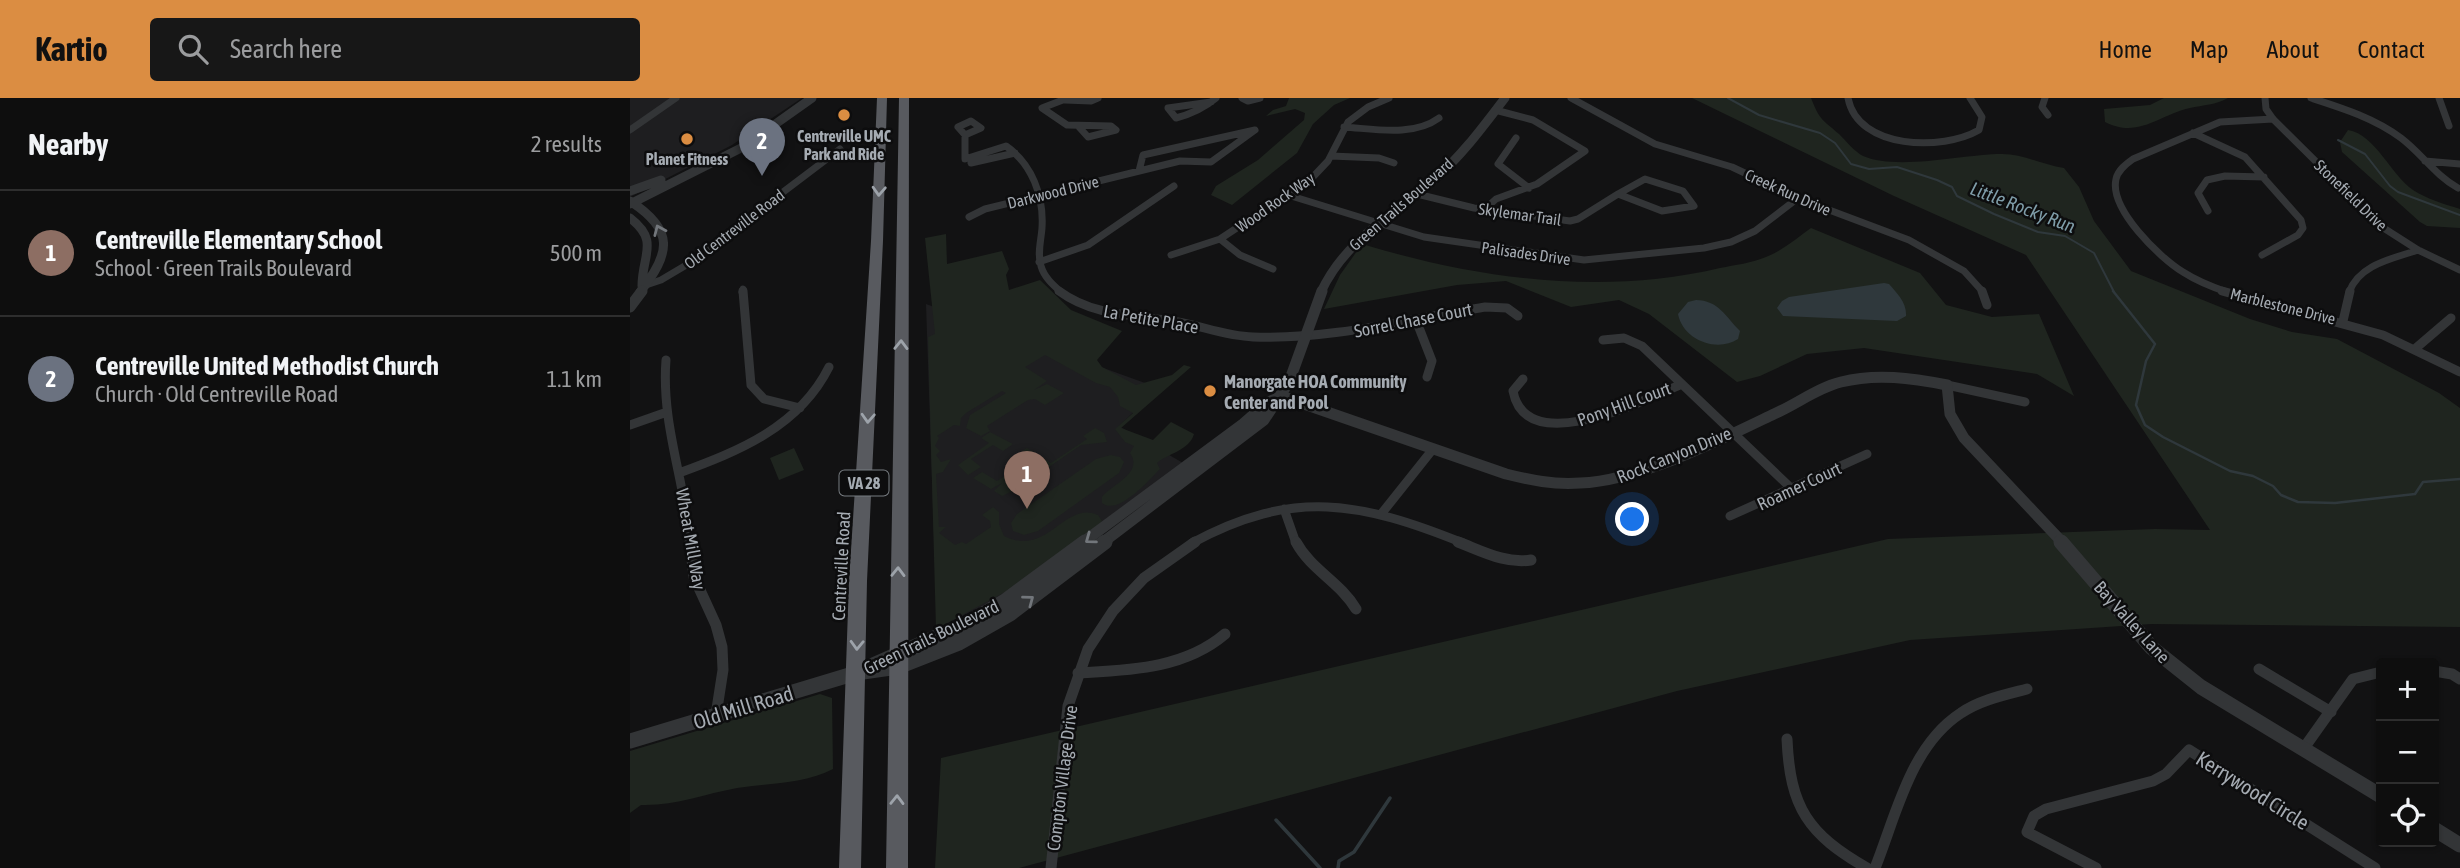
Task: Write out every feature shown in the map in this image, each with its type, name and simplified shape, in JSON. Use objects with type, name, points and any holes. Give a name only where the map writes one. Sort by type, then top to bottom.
[{"type":"highway","name":"Centreville Road","points":[[850,868],[856,673],[882,98]]},
{"type":"highway","name":"VA 28","points":[[897,868],[904,98]]},
{"type":"street","points":[[630,130],[676,98]]},
{"type":"street","points":[[631,201],[668,178],[732,145],[801,98]]},
{"type":"street","points":[[631,201],[750,143],[812,98]]},
{"type":"street","points":[[1079,127],[1088,137],[1116,130],[1111,126],[1067,125],[1042,108],[1067,99],[1091,101],[1098,98]]},
{"type":"street","points":[[1242,98],[1248,102],[1260,98]]},
{"type":"street","name":"Wood Rock Way","points":[[1171,254],[1220,239],[1288,195],[1318,173],[1331,156],[1344,127],[1360,111],[1389,98]]},
{"type":"street","name":"Green Trails Boulevard","points":[[856,673],[959,643],[1010,614],[1249,433],[1274,409],[1297,370],[1317,299],[1331,273],[1350,247],[1447,167],[1505,98]]},
{"type":"street","name":"Creek Run Drive","points":[[1571,98],[1653,143],[1735,168],[1798,198],[1944,256],[1979,283],[1987,295],[1987,305]]},
{"type":"street","points":[[1848,98],[1854,116],[1869,128],[1899,139],[1938,143],[1966,138],[1980,128],[1982,117],[1970,98]]},
{"type":"street","points":[[2045,98],[2042,107],[2048,115]]},
{"type":"street","name":"Stonefield Drive","points":[[2265,98],[2266,109],[2273,119],[2373,219],[2418,250],[2460,270]]},
{"type":"street","points":[[2311,98],[2393,133],[2444,181],[2458,188]]},
{"type":"street","points":[[2335,106],[2347,98]]},
{"type":"street","points":[[2439,98],[2449,126]]},
{"type":"street","points":[[1214,100],[1191,115],[1176,118],[1168,108],[1214,100]]},
{"type":"street","points":[[1485,209],[1496,199],[1529,188],[1585,151],[1533,120],[1495,110]]},
{"type":"street","points":[[1344,127],[1410,130],[1429,126],[1439,118]]},
{"type":"street","name":"Marblestone Drive","points":[[2273,119],[2227,121],[2133,159],[2123,166],[2115,177],[2117,197],[2146,240],[2168,262],[2215,288],[2343,321],[2416,348],[2460,372]]},
{"type":"street","name":"Darkwood Drive","points":[[969,217],[985,209],[1180,161],[1211,162],[1255,130],[1143,155],[1139,171]]},
{"type":"street","points":[[2193,133],[2240,154],[2298,216],[2303,228],[2298,234],[2262,255]]},
{"type":"street","points":[[965,135],[965,159],[970,163],[1015,153],[1026,161],[1042,217],[1039,262],[1088,246],[1174,186]]},
{"type":"street","points":[[1516,138],[1498,164],[1529,188]]},
{"type":"street","name":"Old Centreville Road","points":[[642,286],[667,277],[688,264],[840,149]]},
{"type":"street","points":[[1331,156],[1379,158],[1394,163]]},
{"type":"street","points":[[2424,161],[2460,164]]},
{"type":"street","points":[[2208,211],[2198,193],[2204,182],[2223,177],[2264,177]]},
{"type":"street","points":[[630,191],[668,178]]},
{"type":"street","name":"Skylemar Trail","points":[[1417,194],[1485,209],[1570,220],[1578,219],[1618,194],[1644,179],[1683,191],[1694,206],[1662,211],[1618,194]]},
{"type":"street","name":"Palisades Drive","points":[[1288,195],[1435,239],[1556,258],[1595,260],[1704,248],[1731,242],[1755,231],[1798,198]]},
{"type":"street","points":[[630,307],[642,286],[658,267],[664,249],[663,231],[653,218],[631,201]]},
{"type":"street","points":[[631,219],[641,226],[649,240],[650,253],[641,276],[642,286]]},
{"type":"street","points":[[1220,239],[1240,255],[1273,269]]},
{"type":"street","points":[[2343,321],[2347,293],[2356,277],[2374,266],[2418,250]]},
{"type":"street","name":"La Petite Place","points":[[1039,262],[1044,275],[1057,289],[1075,302],[1099,311],[1176,322],[1242,336],[1307,336]]},
{"type":"street","points":[[658,267],[671,270],[688,264]]},
{"type":"street","points":[[743,289],[740,295],[748,333],[748,376],[751,386],[767,400],[800,408]]},
{"type":"street","name":"Sorrel Chase Court","points":[[1307,336],[1352,332],[1491,307],[1507,308],[1518,316]]},
{"type":"street","points":[[2416,348],[2452,318]]},
{"type":"street","points":[[1416,320],[1432,361],[1427,377]]},
{"type":"street","points":[[1603,340],[1618,338],[1635,341],[1792,489]]},
{"type":"street","name":"Wheat Mill Way","points":[[666,360],[663,387],[694,577],[722,645],[723,671],[716,715]]},
{"type":"street","points":[[679,473],[745,446],[780,424],[800,408],[818,388],[829,367]]},
{"type":"street","name":"Rock Canyon Drive","points":[[1281,396],[1523,479],[1553,484],[1583,484],[1633,474],[1781,411],[1816,390],[1843,381],[1890,377],[2025,402]]},
{"type":"street","name":"Pony Hill Court","points":[[1523,379],[1513,391],[1519,406],[1534,417],[1563,424],[1592,419],[1682,384]]},
{"type":"street","name":"Bay Valley Lane","points":[[1947,386],[1950,414],[1964,438],[2037,513],[2152,648],[2201,687],[2376,793]]},
{"type":"street","points":[[630,425],[667,412]]},
{"type":"street","points":[[1382,513],[1433,449]]},
{"type":"street","name":"Roamer Court","points":[[1730,516],[1867,454]]},
{"type":"street","name":"Compton Village Drive","points":[[1051,868],[1067,719],[1078,673],[1087,651],[1111,614],[1149,574],[1178,552],[1246,519],[1284,509],[1331,505],[1382,513],[1499,558],[1518,562],[1531,560]]},
{"type":"street","points":[[1284,509],[1292,536],[1303,555],[1321,574],[1346,592],[1356,609]]},
{"type":"street","points":[[1078,673],[1141,667],[1174,660],[1205,650],[1224,635]]},
{"type":"street","points":[[2259,669],[2331,712]]},
{"type":"street","points":[[2439,672],[2452,674],[2460,679]]},
{"type":"street","name":"Old Mill Road","points":[[630,741],[856,673]]},
{"type":"street","points":[[2304,748],[2353,678],[2376,673]]},
{"type":"street","points":[[1875,868],[1920,757],[1937,729],[1976,702],[2026,689]]},
{"type":"street","points":[[1787,739],[1788,779],[1800,811],[1822,839],[1867,868]]},
{"type":"street","name":"Kerrywood Circle","points":[[2096,868],[2027,832],[2034,816],[2046,809],[2153,781],[2166,774],[2189,750],[2368,866]]},
{"type":"street","points":[[2439,832],[2460,845]]},
{"type":"shaded area","points":[[630,98],[802,98],[732,145],[630,197]]},
{"type":"shaded area","points":[[1289,98],[1350,98],[1334,105],[1313,124],[1297,153],[1232,205],[1211,195],[1216,186],[1258,160],[1304,120],[1305,113],[1295,109],[1266,116],[1273,110],[1286,106]]},
{"type":"shaded area","points":[[1692,98],[1811,98],[1822,119],[1863,156],[1877,160],[1912,162],[2002,154],[2064,168],[2079,187],[2094,221],[2131,271],[2250,319],[2292,332],[2337,339],[2439,393],[2460,408],[2460,627],[2151,624],[1910,640],[1677,691],[1019,868],[935,868],[941,758],[1888,539],[2155,529],[2210,530],[2026,255],[1894,196]]},
{"type":"shaded area","points":[[2164,98],[2228,98],[2179,111],[2138,127],[2117,127],[2105,122],[2104,109],[2150,105]]},
{"type":"shaded area","points":[[2348,130],[2367,139],[2413,190],[2460,209],[2460,228],[2427,226],[2420,222],[2342,152],[2340,142]]},
{"type":"shaded area","points":[[1811,228],[1920,273],[1946,305],[1992,317],[2039,314],[2074,396],[2037,374],[1864,348],[1807,354],[1760,376],[1737,382],[1649,314],[1619,300],[1571,307],[1506,281],[1457,285],[1324,309],[1340,275],[1362,244],[1495,274],[1540,280],[1630,281],[1675,276],[1755,261],[1778,251]]},
{"type":"shaded area","points":[[946,234],[947,264],[1002,251],[1009,269],[1006,275],[1009,290],[1040,280],[1071,310],[1122,331],[1097,360],[1102,367],[1136,385],[1172,375],[1184,365],[1191,367],[1121,428],[1153,440],[1171,422],[1194,434],[1183,448],[1157,463],[1160,469],[1141,488],[1124,501],[1109,506],[1102,503],[1102,497],[1125,478],[1133,466],[1130,453],[1134,446],[1125,442],[1115,429],[1133,413],[1120,406],[1118,397],[1110,387],[1096,383],[1045,355],[1025,367],[1047,381],[1034,390],[1047,384],[1064,393],[1045,405],[1035,399],[1028,400],[987,426],[990,431],[981,436],[966,428],[970,415],[1006,393],[1002,391],[966,413],[961,418],[960,426],[954,425],[937,436],[939,438],[935,446],[940,451],[936,455],[941,462],[951,459],[943,472],[936,474],[939,527],[946,527],[939,533],[955,545],[962,542],[966,544],[991,527],[990,521],[982,515],[993,507],[999,512],[999,524],[1004,536],[1019,541],[1044,535],[1075,515],[1086,512],[1098,515],[1102,521],[1005,592],[936,629],[928,337],[935,334],[925,238]]},
{"type":"shaded area","points":[[1884,283],[1892,287],[1905,307],[1906,316],[1897,321],[1783,316],[1777,308],[1789,297]]},
{"type":"shaded area","points":[[1696,300],[1710,303],[1721,310],[1740,331],[1738,339],[1720,345],[1711,344],[1702,342],[1687,331],[1678,314],[1688,302]]},
{"type":"shaded area","points":[[926,304],[1159,388],[1119,426],[1183,463],[1009,590],[937,628]]},
{"type":"shaded area","points":[[1095,428],[1104,433],[1107,442],[1081,445],[1046,469],[1042,470],[1024,458],[1022,451],[1027,448],[1051,463],[1087,439],[1083,436]]},
{"type":"shaded area","points":[[990,432],[1013,444],[1003,451],[993,445],[971,459],[981,467],[968,475],[958,465],[989,443],[981,438]]},
{"type":"shaded area","points":[[794,448],[804,470],[779,480],[770,458]]},
{"type":"shaded area","points":[[1111,455],[1120,457],[1124,462],[1119,473],[1038,531],[1024,535],[1013,531],[1011,523],[1017,514],[1096,459]]},
{"type":"shaded area","points":[[982,472],[997,481],[1009,473],[1024,484],[1014,483],[1013,486],[1019,488],[1002,496],[994,491],[1002,483],[991,489],[973,478]]},
{"type":"shaded area","points":[[820,694],[832,698],[833,769],[811,778],[737,788],[666,804],[641,805],[630,813],[630,751]]},
{"type":"waterway","name":"Little Rocky Run","points":[[1728,98],[1759,115],[1820,133],[1835,143],[1851,164],[1869,169],[1897,167],[1937,180],[1952,187],[1957,196],[1994,214],[2038,232],[2065,236],[2094,253],[2114,292]]},
{"type":"waterway","points":[[2338,140],[2365,154],[2390,186],[2398,192],[2460,215]]},
{"type":"waterway","name":"Little Rocky Run","points":[[2113,291],[2155,344],[2146,361],[2136,405],[2145,425],[2163,437],[2230,471],[2253,476],[2273,486],[2281,495],[2298,502],[2335,503],[2415,494],[2423,482],[2460,479]]},
{"type":"waterway","points":[[1338,868],[1339,861],[1354,852],[1390,798]]},
{"type":"waterway","points":[[1276,820],[1320,868]]},
{"type":"place","name":"Centreville UMC Park and Ride","points":[[844,115]]},
{"type":"place","name":"Planet Fitness","points":[[687,139]]},
{"type":"place","name":"Centreville United Methodist Church","points":[[762,176]]},
{"type":"place","name":"Manorgate HOA Community Center and Pool","points":[[1210,391]]},
{"type":"place","name":"Centreville Elementary School","points":[[1027,509]]}]
